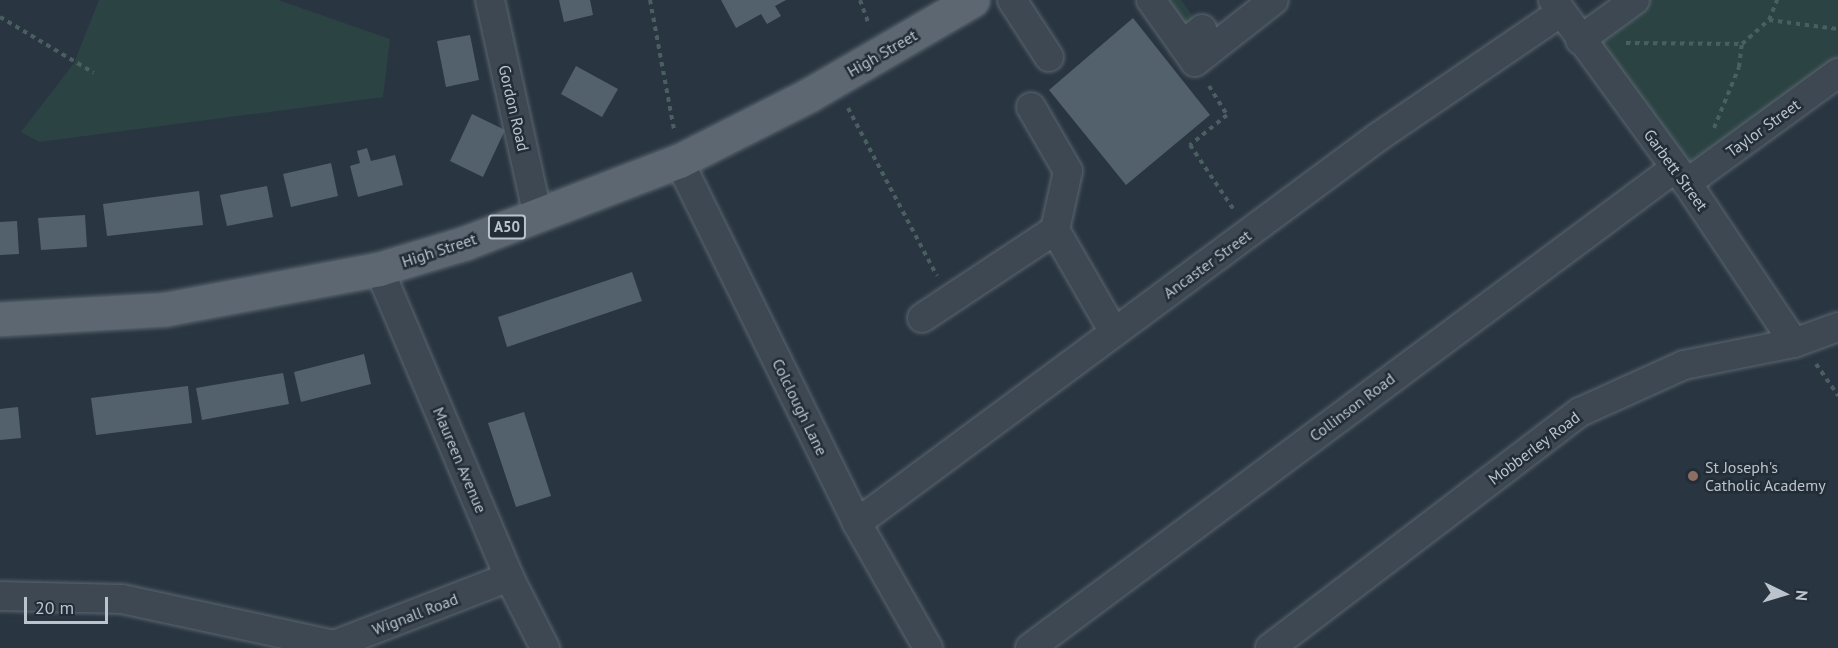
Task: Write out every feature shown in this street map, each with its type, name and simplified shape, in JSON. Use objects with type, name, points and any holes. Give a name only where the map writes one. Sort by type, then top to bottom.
[{"type":"main road","name":"High Street","points":[[0,319],[166,309],[379,269],[538,216],[679,161],[834,81],[972,0]]},
{"type":"street","name":"Gordon Road","points":[[490,0],[538,216]]},
{"type":"street","points":[[1012,0],[1049,57]]},
{"type":"street","points":[[1151,0],[1193,45],[1274,0]]},
{"type":"street","points":[[1580,40],[1635,0]]},
{"type":"street","name":"Garbett Street","points":[[1557,6],[1802,340]]},
{"type":"street","name":"Ancaster Street","points":[[857,523],[1557,6]]},
{"type":"street","name":"Taylor Street","points":[[1681,176],[1838,73]]},
{"type":"street","points":[[1031,107],[1068,171],[1055,230],[1114,332]]},
{"type":"street","name":"Colclough Lane","points":[[679,161],[857,523],[928,648]]},
{"type":"street","name":"Collinson Road","points":[[1030,648],[1681,176]]},
{"type":"street","points":[[922,318],[1055,230]]},
{"type":"street","name":"Maureen Avenue","points":[[379,269],[509,577],[545,648]]},
{"type":"street","name":"Mobberley Road","points":[[1270,648],[1580,412],[1684,365],[1802,340],[1838,327]]},
{"type":"street","name":"Wignall Road","points":[[0,596],[122,599],[334,645],[509,577]]},
{"type":"path","points":[[650,0],[679,161]]},
{"type":"path","points":[[1580,40],[1691,48],[1742,44],[1769,20],[1777,0]]},
{"type":"path","points":[[0,17],[94,73]]},
{"type":"path","points":[[1769,20],[1838,29]]},
{"type":"path","points":[[1711,135],[1739,67],[1742,44]]},
{"type":"path","points":[[1193,45],[1227,116],[1190,145],[1249,233]]},
{"type":"path","points":[[834,81],[950,300]]},
{"type":"path","points":[[1802,340],[1838,396]]},
{"type":"green space","points":[[99,0],[278,0],[390,39],[383,97],[39,142],[21,132],[74,63]]},
{"type":"green space","points":[[1151,0],[1181,0],[1197,22],[1178,38]]},
{"type":"green space","points":[[1635,0],[1838,0],[1838,73],[1687,183],[1580,40]]},
{"type":"building","points":[[559,0],[590,0],[593,15],[564,22]]},
{"type":"building","points":[[721,0],[786,0],[775,6],[781,16],[767,24],[761,14],[736,28]]},
{"type":"building","points":[[1133,18],[1210,115],[1126,185],[1049,90]]},
{"type":"building","points":[[470,35],[479,80],[446,87],[437,41]]},
{"type":"building","points":[[576,66],[618,89],[602,117],[561,94]]},
{"type":"building","points":[[472,114],[505,130],[483,177],[450,161]]},
{"type":"building","points":[[367,148],[371,161],[395,155],[403,185],[358,197],[350,166],[360,163],[357,151]]},
{"type":"building","points":[[331,163],[338,196],[291,207],[283,174]]},
{"type":"building","points":[[267,186],[273,217],[227,226],[220,195]]},
{"type":"building","points":[[199,191],[203,225],[107,236],[103,204]]},
{"type":"building","points":[[85,215],[87,247],[41,250],[38,218]]},
{"type":"building","points":[[17,221],[19,254],[0,255],[0,222]]},
{"type":"building","points":[[632,272],[642,301],[507,347],[498,317]]},
{"type":"building","points":[[364,354],[371,384],[301,402],[294,372]]},
{"type":"building","points":[[283,373],[289,404],[202,420],[196,388]]},
{"type":"building","points":[[188,386],[192,423],[96,435],[91,398]]},
{"type":"building","points":[[18,407],[21,438],[0,440],[0,409]]},
{"type":"building","points":[[524,412],[551,496],[516,507],[488,423]]},
{"type":"place","name":"St Joseph's Catholic Academy","points":[[1693,476]]}]
